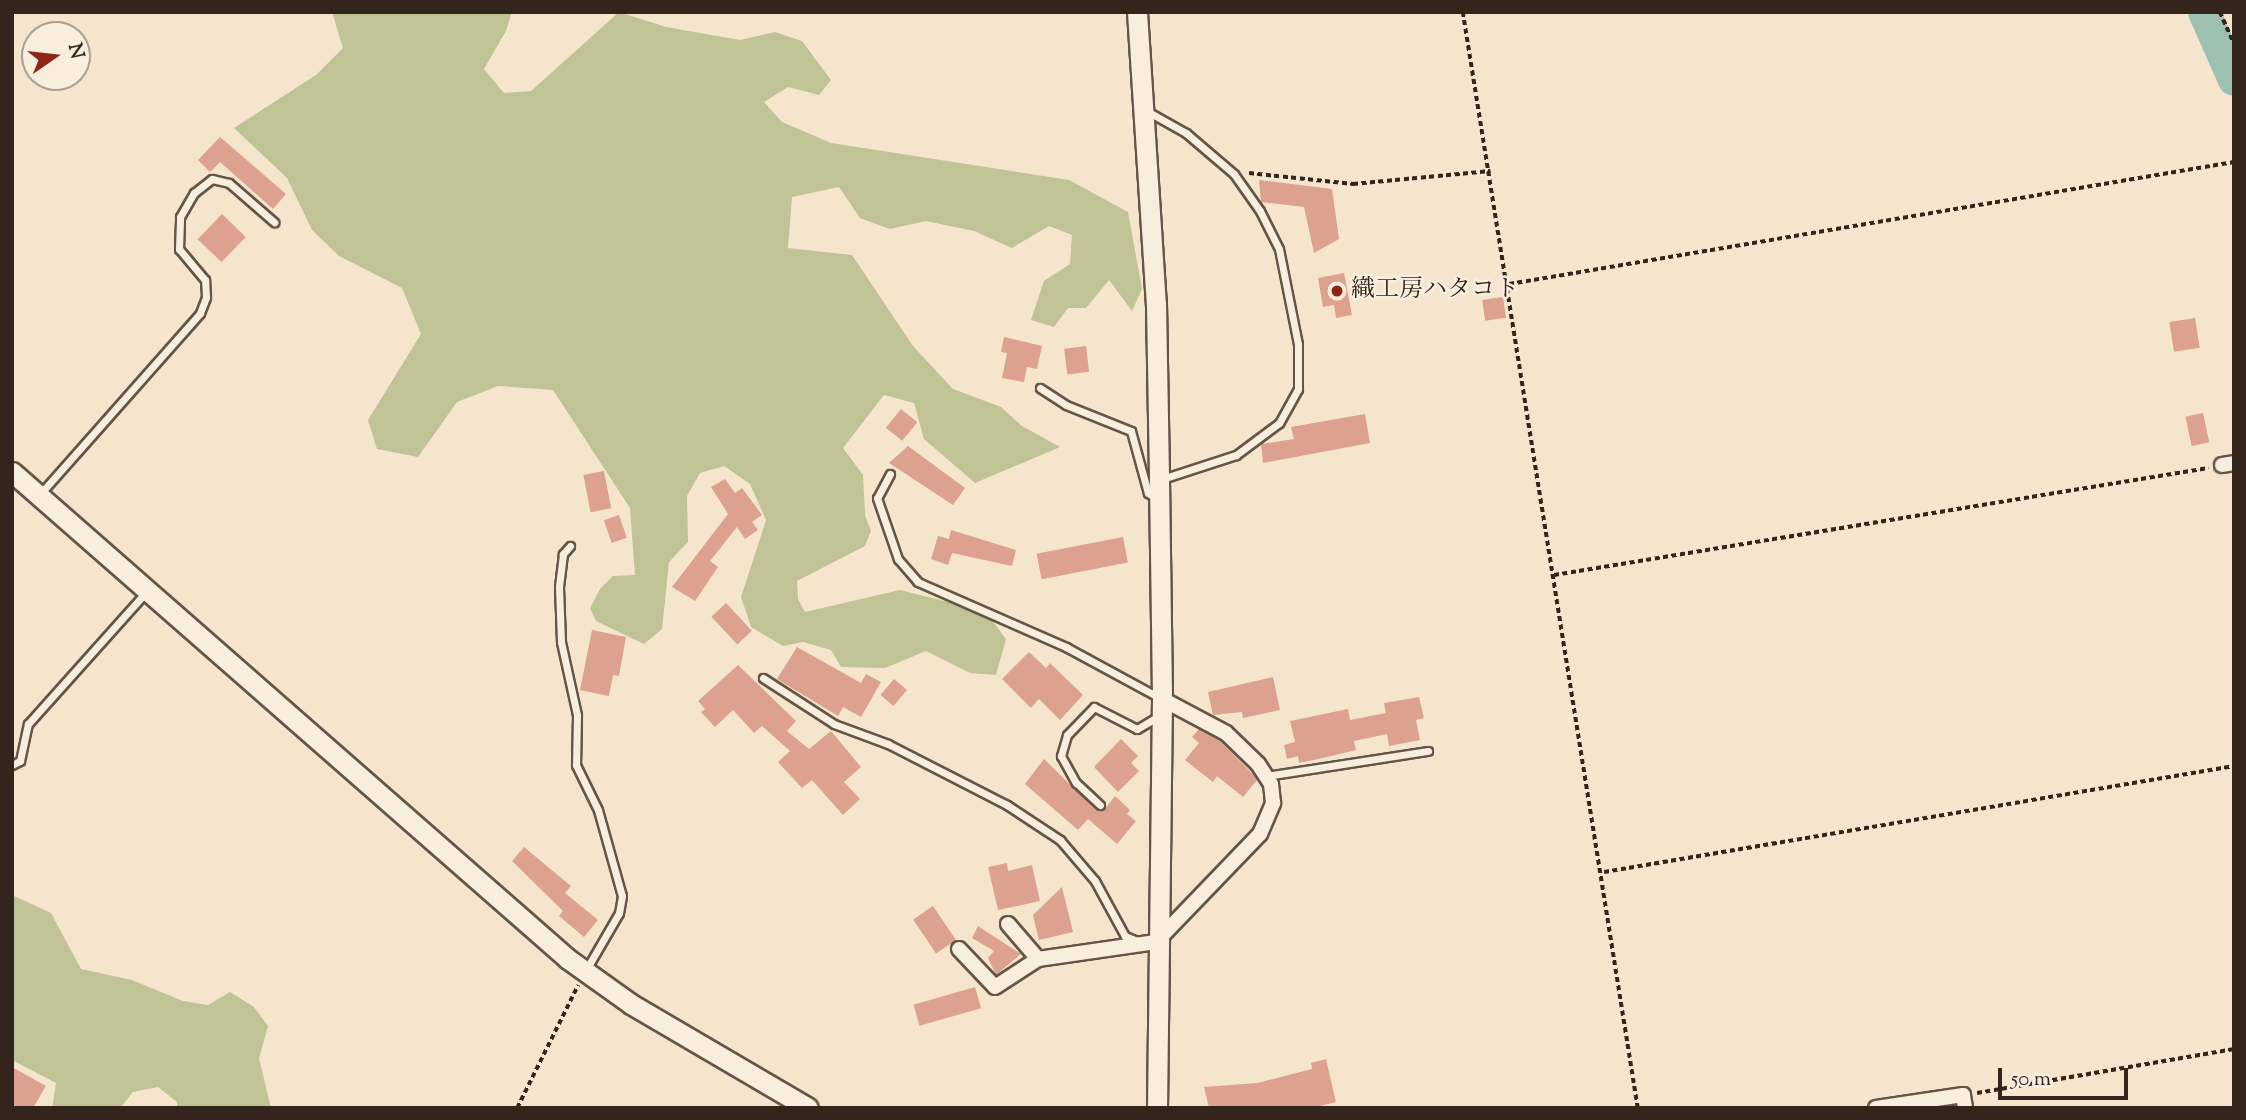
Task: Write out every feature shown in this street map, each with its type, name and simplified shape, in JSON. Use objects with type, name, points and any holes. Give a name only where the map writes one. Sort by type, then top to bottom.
[{"type":"street","points":[[1137,12],[1156,304],[1161,707],[1149,942],[1157,1108]]},
{"type":"street","points":[[12,472],[147,592],[306,727],[496,899],[585,971],[631,1004],[808,1108]]},
{"type":"street","points":[[958,950],[995,987],[1038,959],[1149,942],[1260,834],[1273,803],[1266,776],[1226,733],[1161,707]]},
{"type":"street","points":[[1008,924],[1038,959]]},
{"type":"street","points":[[1876,1108],[1964,1102]]},
{"type":"lane","points":[[1145,110],[1186,133],[1232,173],[1279,249],[1298,344],[1298,389],[1279,423],[1236,455],[1159,480]]},
{"type":"lane","points":[[38,496],[200,313],[206,298],[205,281],[179,249],[180,217],[194,193],[212,179],[229,183],[274,222]]},
{"type":"lane","points":[[1040,388],[1066,405],[1131,431],[1148,493],[1159,501]]},
{"type":"lane","points":[[890,474],[877,498],[898,559],[918,582],[1066,647],[1161,707],[1137,729],[1094,707],[1067,735],[1061,756],[1076,783],[1100,804]]},
{"type":"lane","points":[[570,546],[563,554],[559,587],[561,642],[577,715],[576,765],[598,810],[622,897],[619,913],[585,971]]},
{"type":"lane","points":[[12,765],[20,761],[28,724],[147,592]]},
{"type":"lane","points":[[763,678],[834,724],[888,744],[984,793],[1060,840],[1095,881],[1125,936],[1149,942]]},
{"type":"lane","points":[[1266,776],[1428,751]]},
{"type":"path","points":[[1463,12],[1604,872],[1638,1108]]},
{"type":"path","points":[[2220,12],[2234,43]]},
{"type":"path","points":[[1509,284],[2234,162]]},
{"type":"path","points":[[1232,173],[1353,184],[1490,171]]},
{"type":"path","points":[[1554,575],[2228,464]]},
{"type":"path","points":[[1604,872],[2234,766]]},
{"type":"path","points":[[517,1108],[585,971]]},
{"type":"path","points":[[1964,1102],[2234,1049]]},
{"type":"green space","points":[[332,12],[512,12],[506,31],[484,69],[504,93],[531,91],[619,12],[666,27],[740,40],[775,32],[802,41],[831,80],[819,95],[788,87],[764,102],[782,122],[831,143],[1069,180],[1128,212],[1142,289],[1132,311],[1109,280],[1086,308],[1068,308],[1054,327],[1031,320],[1044,281],[1070,264],[1072,235],[1049,226],[1012,248],[974,231],[926,221],[890,229],[860,218],[839,187],[792,197],[788,248],[852,255],[913,346],[953,389],[1001,407],[1022,426],[1060,447],[975,483],[924,439],[914,403],[884,395],[843,448],[863,475],[865,515],[871,531],[865,546],[797,581],[798,599],[805,612],[900,590],[960,605],[990,618],[1006,639],[996,675],[970,673],[926,651],[885,668],[841,667],[831,650],[803,642],[783,646],[751,627],[741,597],[766,520],[750,484],[724,466],[700,473],[687,496],[688,542],[669,562],[662,629],[644,644],[596,621],[590,608],[600,589],[613,576],[635,575],[630,508],[553,390],[498,386],[457,402],[418,457],[377,449],[368,420],[421,334],[402,288],[339,256],[312,230],[287,178],[234,128],[316,75],[343,48]]},
{"type":"green space","points":[[12,895],[51,913],[81,969],[132,980],[183,1001],[208,1005],[230,992],[254,1007],[268,1026],[259,1058],[271,1108],[177,1108],[177,1102],[158,1087],[133,1092],[120,1108],[52,1108],[56,1083],[12,1060]]},
{"type":"building","points":[[220,137],[286,194],[273,209],[220,162],[210,172],[198,160]]},
{"type":"building","points":[[1259,180],[1332,189],[1339,239],[1314,253],[1304,207],[1261,202]]},
{"type":"building","points":[[222,214],[246,237],[221,262],[198,239]]},
{"type":"building","points":[[1344,273],[1352,315],[1336,318],[1334,305],[1323,307],[1318,278]]},
{"type":"building","points":[[1503,297],[1506,318],[1485,321],[1482,300]]},
{"type":"building","points":[[2195,318],[2200,348],[2174,352],[2169,322]]},
{"type":"building","points":[[1004,337],[1042,346],[1037,369],[1027,367],[1024,382],[1002,378],[1007,353],[1001,352]]},
{"type":"building","points":[[1086,346],[1089,372],[1067,374],[1064,349]]},
{"type":"building","points":[[901,409],[917,422],[902,441],[886,428]]},
{"type":"building","points":[[2203,413],[2209,442],[2192,446],[2185,417]]},
{"type":"building","points":[[1365,414],[1370,443],[1263,463],[1261,444],[1294,439],[1291,427]]},
{"type":"building","points":[[908,446],[965,488],[953,505],[889,463]]},
{"type":"building","points":[[604,471],[611,508],[591,512],[583,475]]},
{"type":"building","points":[[725,479],[735,493],[742,488],[762,515],[752,522],[758,530],[745,539],[737,527],[710,561],[718,567],[695,601],[672,587],[728,514],[711,487]]},
{"type":"building","points":[[619,515],[627,538],[612,543],[604,520]]},
{"type":"building","points":[[951,530],[1016,550],[1012,566],[952,553],[948,565],[931,559],[938,536],[949,539]]},
{"type":"building","points":[[1123,537],[1128,563],[1042,579],[1037,554]]},
{"type":"building","points":[[726,603],[752,631],[737,644],[711,617]]},
{"type":"building","points":[[592,630],[626,637],[619,676],[613,675],[609,696],[580,690]]},
{"type":"building","points":[[797,647],[861,683],[866,674],[881,682],[861,717],[843,707],[838,716],[777,679]]},
{"type":"building","points":[[1029,652],[1046,668],[1050,663],[1083,695],[1060,720],[1039,699],[1031,708],[1002,679]]},
{"type":"building","points":[[738,665],[796,721],[787,731],[809,749],[831,731],[861,767],[844,782],[860,799],[843,815],[812,780],[802,788],[778,762],[790,751],[762,726],[754,733],[733,710],[715,727],[701,712],[705,709],[698,701]]},
{"type":"building","points":[[1273,677],[1280,710],[1243,718],[1242,712],[1213,715],[1208,692]]},
{"type":"building","points":[[894,679],[907,690],[894,706],[881,695]]},
{"type":"building","points":[[1419,697],[1424,718],[1416,720],[1420,740],[1389,746],[1387,734],[1354,741],[1356,750],[1299,763],[1298,756],[1287,759],[1284,745],[1295,742],[1290,721],[1348,709],[1350,720],[1386,713],[1384,703]]},
{"type":"building","points":[[1199,729],[1220,741],[1254,775],[1257,780],[1243,797],[1217,776],[1213,782],[1185,760],[1199,743],[1192,737]]},
{"type":"building","points":[[1121,739],[1138,756],[1131,763],[1139,771],[1118,792],[1094,767]]},
{"type":"building","points":[[1044,759],[1096,810],[1104,810],[1115,796],[1130,810],[1127,814],[1136,821],[1117,844],[1088,819],[1078,830],[1025,784]]},
{"type":"building","points":[[524,847],[571,886],[565,893],[598,920],[584,937],[559,916],[563,911],[512,861]]},
{"type":"building","points":[[1007,863],[1008,871],[1032,865],[1040,901],[998,910],[988,867]]},
{"type":"building","points":[[1062,887],[1073,932],[1039,940],[1033,915]]},
{"type":"building","points":[[933,906],[956,940],[936,953],[913,919]]},
{"type":"building","points":[[978,926],[1021,954],[996,975],[988,958],[994,951],[972,938]]},
{"type":"building","points":[[975,987],[981,1008],[920,1026],[913,1005]]},
{"type":"building","points":[[1326,1059],[1336,1102],[1312,1108],[1209,1108],[1204,1087],[1257,1083],[1312,1069],[1311,1063]]},
{"type":"building","points":[[12,1067],[46,1086],[33,1108],[12,1108]]},
{"type":"waterway","points":[[2204,12],[2234,80]]},
{"type":"place","name":"織工房ハタコト","points":[[1337,291]]}]
